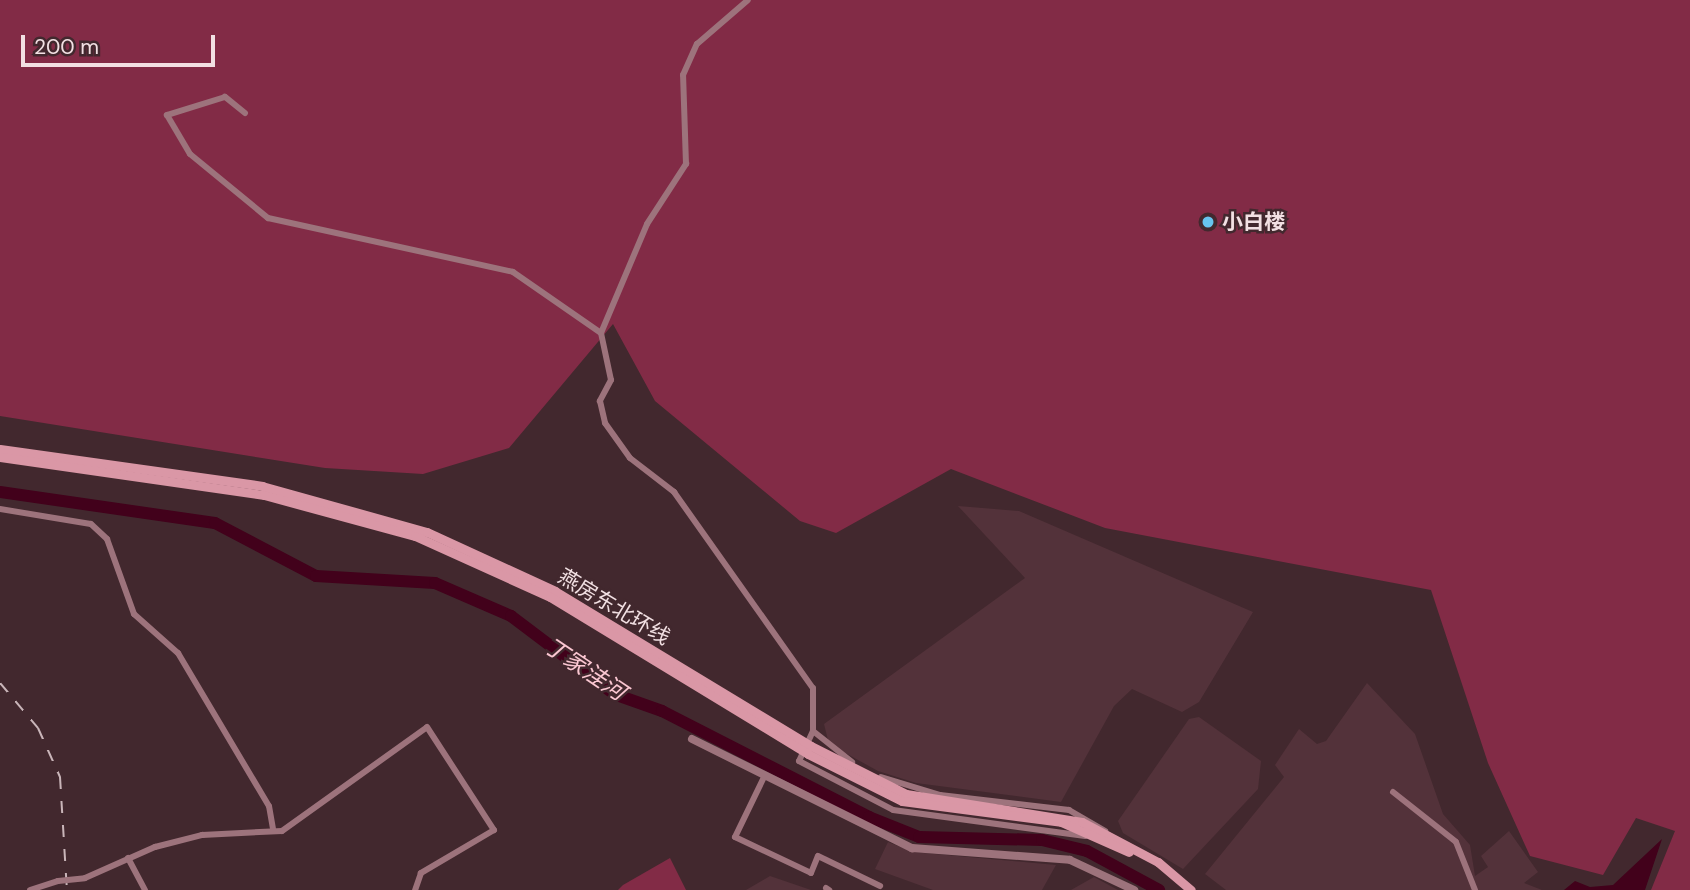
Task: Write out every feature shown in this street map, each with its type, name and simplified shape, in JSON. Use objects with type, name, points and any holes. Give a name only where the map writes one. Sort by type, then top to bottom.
[{"type":"main road","name":"燕房东北环线","points":[[0,449],[262,486],[426,532],[555,591],[809,750]]},
{"type":"main road","name":"燕房东北环线","points":[[0,457],[264,495],[404,532],[550,597],[809,750],[906,794],[1045,811],[1113,841],[1177,878],[1191,890]]},
{"type":"street","points":[[748,0],[697,44],[683,75],[686,164],[647,224],[601,333],[611,380],[600,401],[605,423],[630,458],[674,492],[813,688],[813,731],[799,761],[893,810],[1068,832],[1113,841]]},
{"type":"street","points":[[245,113],[225,97],[167,115],[190,154],[268,218],[513,272],[601,333]]},
{"type":"street","points":[[0,509],[90,524],[107,539],[134,614],[178,653],[270,806],[273,829]]},
{"type":"street","points":[[30,890],[58,881],[85,878],[128,858],[202,835],[273,829],[307,817],[427,727],[494,830],[421,873],[415,890]]},
{"type":"street","points":[[813,731],[855,764],[908,787],[1069,810],[1113,841]]},
{"type":"street","points":[[692,739],[912,848],[1070,860],[1134,890]]},
{"type":"street","points":[[765,775],[735,837],[811,873],[817,856],[880,886]]},
{"type":"street","points":[[1393,792],[1456,842],[1475,890]]},
{"type":"street","points":[[128,858],[145,890]]},
{"type":"shaded area","points":[[0,0],[1690,0],[1690,890],[1651,890],[1675,831],[1636,818],[1603,875],[1530,856],[1488,763],[1431,590],[1105,528],[951,469],[836,533],[800,521],[655,401],[613,324],[509,448],[423,474],[325,468],[0,416]]},
{"type":"shaded area","points":[[958,506],[1019,511],[1253,612],[1199,702],[1182,712],[1132,689],[1114,706],[1061,802],[916,783],[878,771],[829,744],[824,724],[1025,578]]},
{"type":"shaded area","points":[[1367,683],[1415,734],[1443,814],[1470,845],[1475,876],[1488,867],[1481,856],[1509,831],[1538,872],[1524,883],[1542,890],[1226,890],[1205,874],[1284,777],[1275,765],[1299,729],[1317,744],[1326,741]]},
{"type":"shaded area","points":[[1199,717],[1261,761],[1258,789],[1183,869],[1123,833],[1118,821],[1189,719]]},
{"type":"shaded area","points":[[1662,839],[1645,890],[1564,890],[1575,881],[1590,887],[1613,885]]},
{"type":"shaded area","points":[[888,842],[913,852],[1056,865],[1042,890],[933,890],[875,869]]},
{"type":"shaded area","points":[[670,858],[686,890],[618,890],[623,885]]},
{"type":"shaded area","points":[[770,876],[811,890],[746,890]]},
{"type":"shaded area","points":[[1094,877],[1118,890],[1071,890]]},
{"type":"waterway","name":"丁家洼河","points":[[0,492],[215,523],[316,576],[435,583],[511,616],[614,694],[662,711],[869,817],[919,837],[1042,840],[1087,851],[1159,890]]},
{"type":"railway","points":[[0,683],[38,728],[60,777],[67,890]]},
{"type":"place","name":"小白楼","points":[[1208,222]]}]
